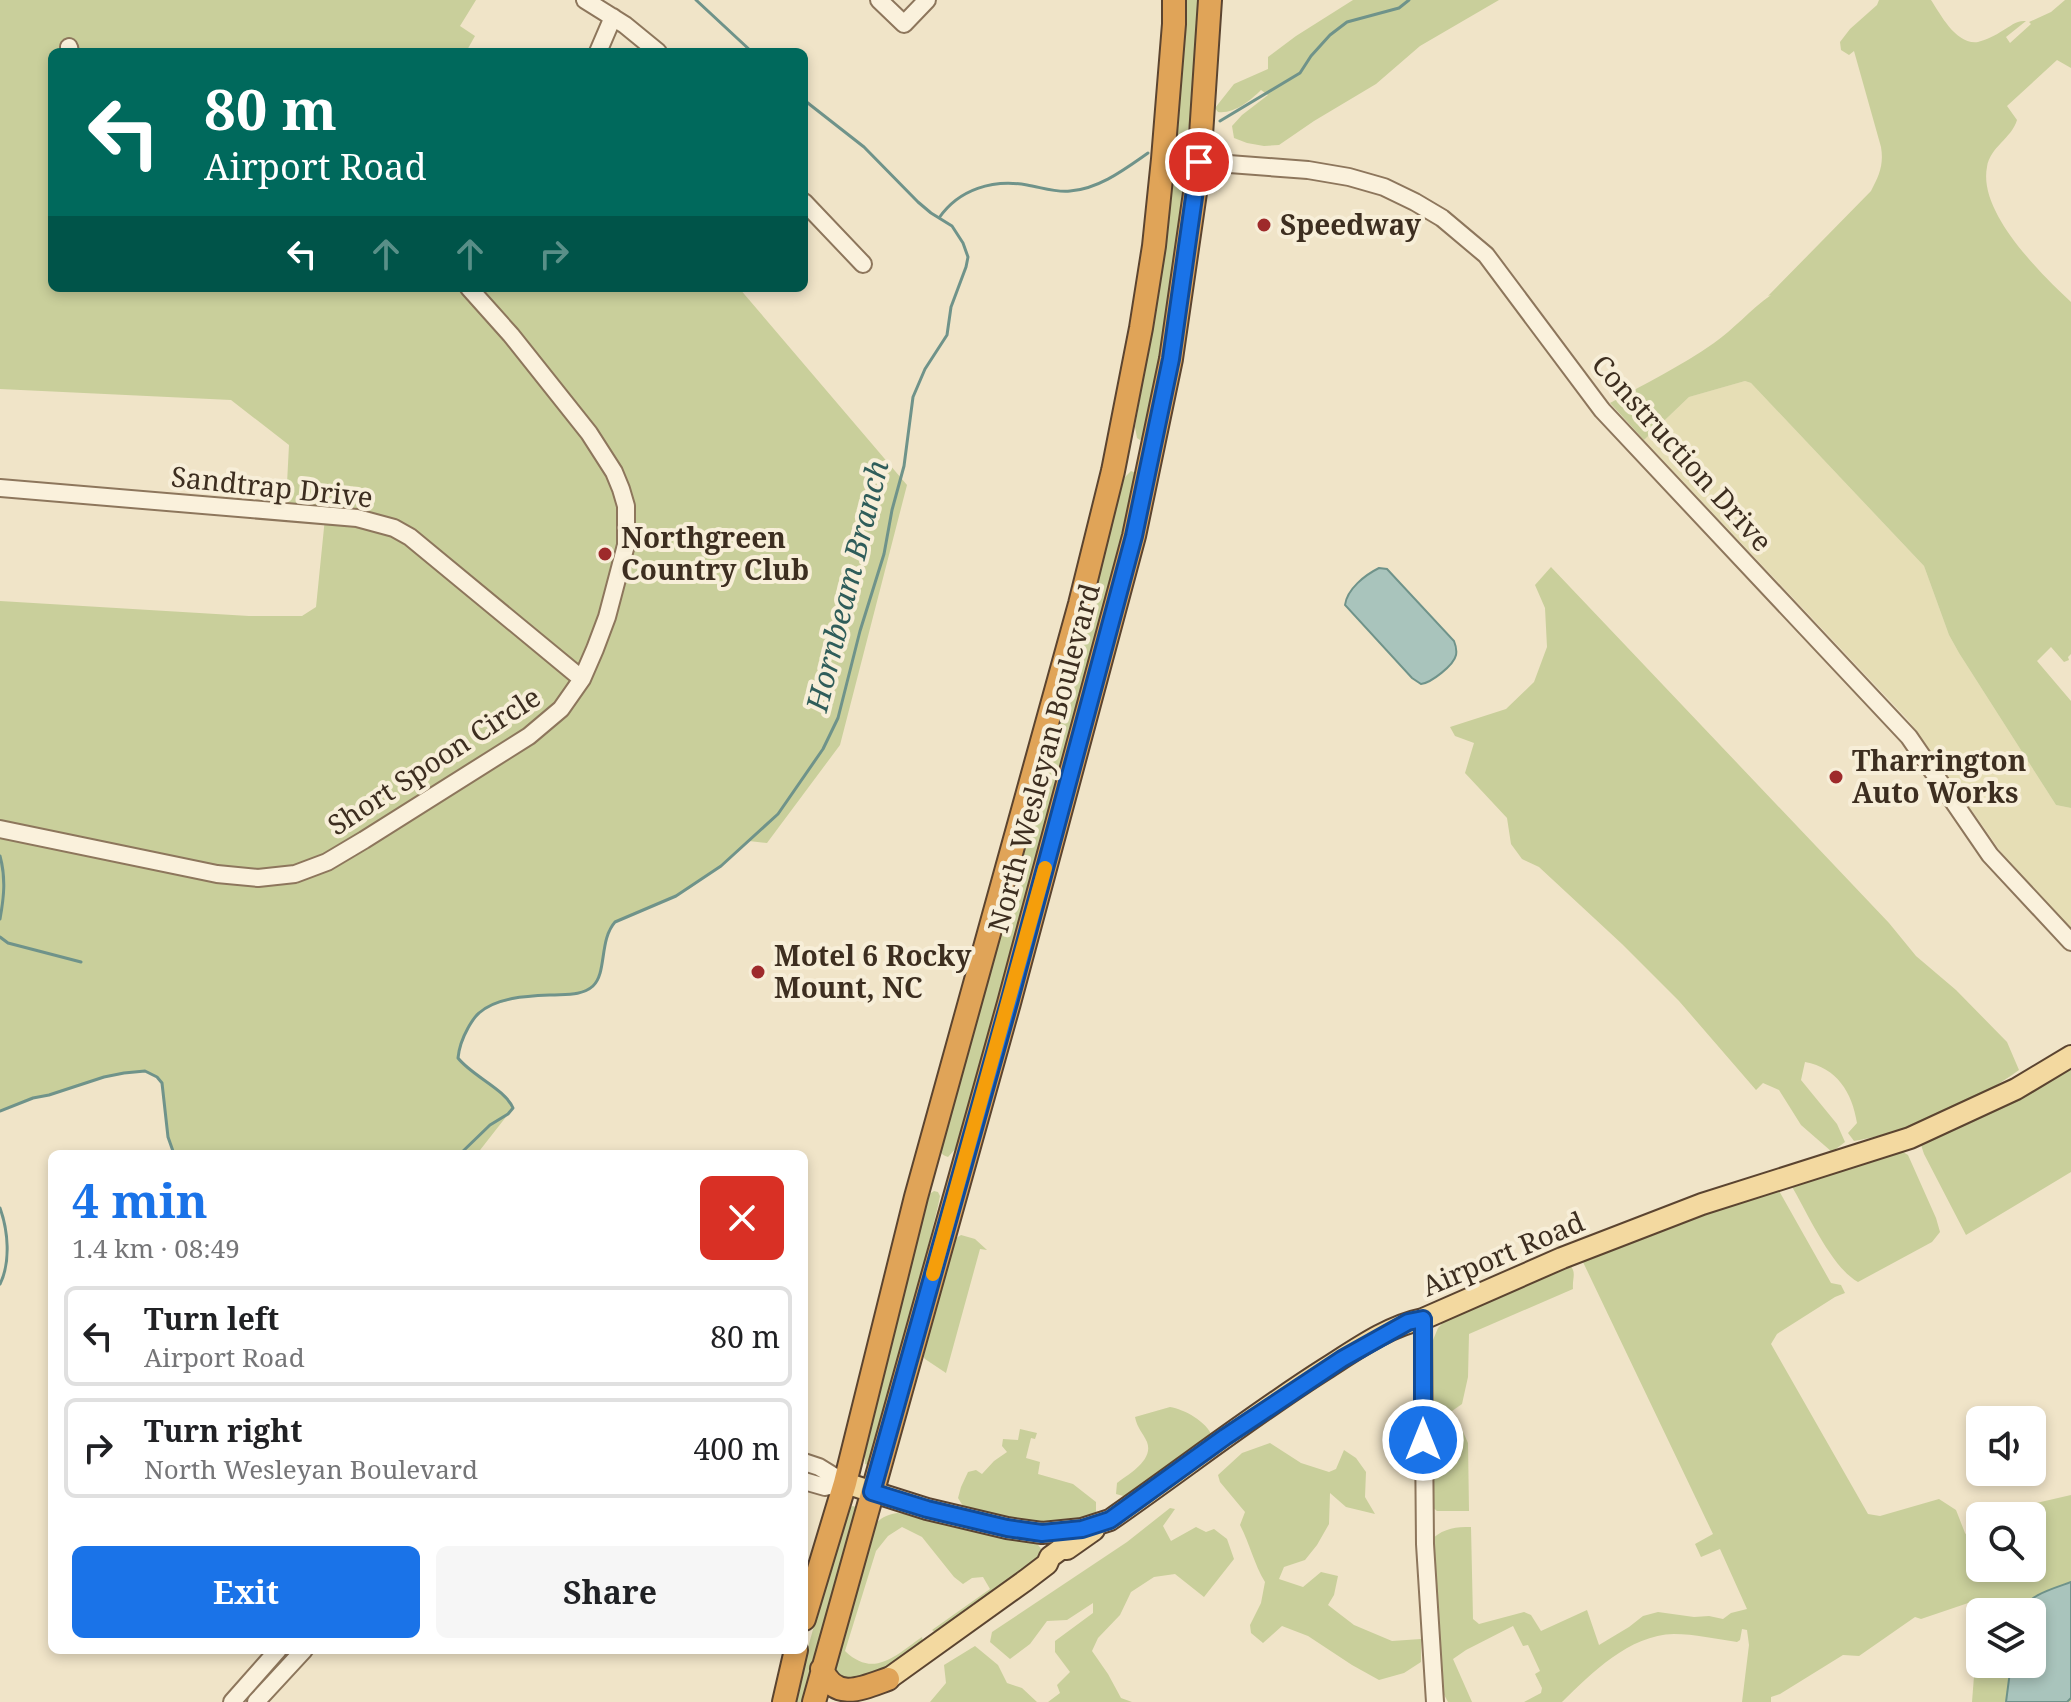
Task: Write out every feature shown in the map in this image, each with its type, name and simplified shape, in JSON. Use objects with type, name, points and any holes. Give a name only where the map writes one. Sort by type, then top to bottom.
[{"type":"highway","name":"North Wesleyan Boulevard","points":[[808,1606],[845,1483],[923,1172],[1080,604],[1117,450],[1154,246],[1174,0]]},
{"type":"highway","name":"North Wesleyan Boulevard","points":[[814,1702],[1134,536],[1171,359],[1199,162],[1210,0]]},
{"type":"highway","points":[[1117,450],[1151,458]]},
{"type":"highway","points":[[923,1172],[959,1181]]},
{"type":"highway","points":[[776,1702],[795,1654]]},
{"type":"highway","points":[[784,1702],[796,1654]]},
{"type":"highway","points":[[822,1669],[833,1686],[841,1690],[853,1691],[888,1679]]},
{"type":"highway","points":[[858,1702],[888,1679]]},
{"type":"main road","name":"Airport Road","points":[[845,1483],[927,1509],[1042,1533],[1082,1529],[1110,1520],[1307,1381],[1408,1322],[1423,1319],[1562,1258],[1702,1204],[1910,1138],[2016,1089],[2071,1056]]},
{"type":"main road","points":[[888,1679],[1047,1564],[1050,1557],[1061,1549],[1067,1549],[1110,1520]]},
{"type":"street","points":[[585,0],[653,48]]},
{"type":"street","points":[[879,0],[904,24],[927,0]]},
{"type":"street","points":[[600,48],[613,17]]},
{"type":"street","name":"Construction Drive","points":[[1163,159],[1308,170],[1360,180],[1384,187],[1415,202],[1473,242],[1498,268],[1602,410],[1909,737],[1990,855],[2071,942]]},
{"type":"street","points":[[808,206],[863,264]]},
{"type":"street","name":"Short Spoon Circle","points":[[0,829],[217,874],[258,878],[295,874],[343,854],[529,736],[561,709],[582,679],[607,617],[626,545],[626,506],[614,472],[589,433],[473,292]]},
{"type":"street","name":"Sandtrap Drive","points":[[0,488],[357,518],[394,528],[425,548],[582,679]]},
{"type":"street","points":[[1423,1319],[1424,1534],[1435,1702]]},
{"type":"street","points":[[808,1463],[845,1483]]},
{"type":"street","points":[[808,1482],[825,1487],[845,1483]]},
{"type":"street","points":[[232,1702],[274,1654]]},
{"type":"street","points":[[256,1702],[300,1654]]},
{"type":"shaded area","points":[[1745,381],[1751,383],[1924,566],[1949,635],[1959,653],[2056,805],[2071,808],[2071,928],[2003,855],[1909,721],[1644,440],[1689,397]]},
{"type":"green space","name":"Northgreen Country Club","points":[[0,0],[476,0],[460,26],[475,36],[468,48],[48,48],[48,292],[742,292],[907,485],[840,745],[767,843],[749,841],[689,889],[615,922],[609,928],[599,977],[594,985],[584,992],[522,997],[492,1005],[476,1015],[465,1034],[458,1058],[503,1095],[513,1108],[480,1150],[173,1150],[168,1137],[162,1083],[145,1071],[104,1077],[0,1111],[0,601],[249,616],[302,616],[316,607],[326,508],[286,503],[289,445],[231,400],[0,389]]},
{"type":"green space","points":[[1184,0],[1202,0],[1195,105],[1185,139],[1181,141],[1176,134]]},
{"type":"green space","points":[[1353,0],[1499,0],[1420,46],[1376,84],[1279,145],[1264,146],[1234,138],[1232,126],[1268,95],[1261,90],[1236,109],[1218,112],[1215,108],[1234,84],[1268,69],[1268,57]]},
{"type":"green space","points":[[1879,0],[1931,0],[1950,28],[1970,42],[1984,40],[2016,22],[2026,21],[2006,37],[2010,43],[2031,24],[2029,22],[2051,12],[2065,0],[2071,0],[2071,68],[2057,60],[2007,106],[2017,120],[1989,160],[1987,185],[2001,222],[2028,258],[2071,302],[2071,654],[2069,660],[2064,662],[2051,647],[2037,661],[2071,701],[2071,808],[2056,805],[1959,653],[1949,635],[1924,566],[1751,383],[1745,381],[1689,397],[1644,440],[1610,403],[1721,338],[1771,295],[1768,296],[1871,191],[1880,170],[1881,147],[1854,51],[1849,55],[1841,50],[1840,42]]},
{"type":"green space","points":[[1180,176],[1183,182],[1169,325],[1146,436],[1140,440],[1135,427],[1153,321],[1163,213],[1174,177]]},
{"type":"green space","points":[[1131,471],[1136,473],[1139,480],[1118,573],[958,1146],[948,1157],[942,1154],[939,1143],[1113,505],[1125,477]]},
{"type":"green space","points":[[1551,567],[1889,923],[1916,956],[1956,990],[2007,1042],[2019,1070],[1983,1093],[1940,1114],[1895,1131],[1854,1141],[1848,1133],[1857,1123],[1847,1092],[1826,1070],[1805,1062],[1801,1080],[1837,1124],[1845,1142],[1832,1152],[1801,1125],[1779,1090],[1763,1083],[1756,1090],[1679,1001],[1622,944],[1539,867],[1522,859],[1511,844],[1507,818],[1465,773],[1474,743],[1455,736],[1450,727],[1506,709],[1534,682],[1547,647],[1545,608],[1535,585]]},
{"type":"green space","points":[[2071,1064],[2071,1172],[1966,1235],[1924,1154],[1921,1145],[1924,1139]]},
{"type":"green space","points":[[1900,1150],[1908,1155],[1940,1232],[1932,1242],[1858,1282],[1829,1252],[1791,1185]]},
{"type":"green space","points":[[1778,1189],[1831,1283],[1841,1285],[1845,1293],[1777,1334],[1771,1344],[1868,1514],[1880,1516],[1939,1499],[1956,1510],[1966,1534],[1966,1582],[2046,1582],[2046,1502],[2041,1502],[2071,1495],[2071,1702],[1972,1702],[1974,1678],[2046,1678],[2046,1598],[1966,1598],[1966,1604],[1921,1619],[1915,1617],[1859,1656],[1843,1655],[1771,1697],[1771,1702],[1742,1702],[1749,1645],[1747,1630],[1742,1629],[1737,1642],[1674,1634],[1642,1641],[1612,1658],[1562,1702],[1524,1702],[1541,1693],[1542,1688],[1535,1674],[1540,1671],[1528,1645],[1523,1646],[1513,1626],[1453,1659],[1472,1702],[1448,1702],[1441,1689],[1433,1538],[1446,1530],[1471,1527],[1473,1619],[1479,1624],[1524,1612],[1531,1615],[1541,1631],[1587,1610],[1599,1645],[1643,1616],[1658,1612],[1723,1619],[1731,1613],[1747,1609],[1720,1549],[1701,1557],[1695,1544],[1713,1534],[1582,1260],[1586,1255]]},
{"type":"green space","points":[[934,1191],[940,1196],[938,1206],[896,1375],[869,1465],[865,1464],[865,1454],[920,1208],[925,1197]]},
{"type":"green space","points":[[961,1235],[975,1239],[987,1250],[980,1249],[946,1373],[922,1354],[953,1240]]},
{"type":"green space","points":[[1567,1263],[1573,1272],[1573,1289],[1469,1334],[1468,1377],[1462,1404],[1452,1411],[1433,1411],[1429,1406],[1433,1340],[1438,1328],[1449,1316]]},
{"type":"green space","points":[[1170,1407],[1194,1417],[1212,1436],[1127,1497],[1116,1494],[1117,1483],[1139,1466],[1147,1455],[1147,1442],[1135,1417]]},
{"type":"green space","points":[[1456,1416],[1468,1443],[1469,1511],[1437,1511],[1431,1506],[1430,1427]]},
{"type":"green space","points":[[1020,1429],[1037,1433],[1035,1439],[1031,1438],[1026,1458],[1040,1462],[1038,1474],[1073,1484],[1096,1502],[1096,1513],[1079,1519],[1046,1523],[1013,1519],[963,1506],[958,1498],[968,1472],[976,1470],[982,1474],[1007,1452],[1002,1446],[1003,1439],[1018,1440]]},
{"type":"green space","points":[[1270,1443],[1301,1463],[1329,1472],[1336,1469],[1344,1450],[1356,1458],[1366,1472],[1365,1497],[1375,1514],[1346,1507],[1330,1493],[1329,1524],[1317,1545],[1305,1560],[1284,1567],[1279,1579],[1303,1587],[1321,1572],[1338,1576],[1334,1595],[1328,1605],[1354,1625],[1392,1641],[1421,1639],[1421,1662],[1404,1673],[1379,1680],[1308,1636],[1282,1626],[1263,1643],[1251,1633],[1250,1625],[1261,1603],[1265,1582],[1240,1525],[1245,1512],[1220,1482],[1218,1475],[1242,1453]]},
{"type":"green space","points":[[849,1507],[856,1507],[806,1702],[793,1702],[842,1524]]},
{"type":"green space","points":[[1170,1508],[1175,1509],[1163,1526],[1171,1541],[1196,1527],[1206,1532],[1214,1529],[1227,1539],[1234,1559],[1204,1597],[1175,1574],[1154,1577],[1131,1592],[1120,1615],[1098,1638],[1092,1651],[1121,1698],[1132,1702],[1048,1702],[1060,1693],[1057,1685],[1070,1672],[1055,1652],[1055,1641],[1093,1613],[1093,1603],[1067,1620],[1047,1621],[1030,1644],[1010,1659],[990,1642],[992,1632],[1127,1542]]},
{"type":"green space","points":[[897,1513],[923,1516],[991,1535],[1035,1541],[1042,1550],[1042,1557],[941,1632],[935,1632],[932,1630],[990,1589],[983,1577],[972,1578],[963,1584],[922,1537],[902,1527],[888,1536],[876,1551],[845,1651],[856,1659],[875,1664],[894,1657],[922,1637],[923,1642],[871,1678],[843,1681],[831,1667],[872,1528],[883,1518]]},
{"type":"green space","points":[[975,1646],[998,1665],[1007,1683],[1022,1688],[1037,1702],[930,1702],[946,1683],[944,1665]]},
{"type":"water","points":[[1379,568],[1387,569],[1454,641],[1456,651],[1451,664],[1425,683],[1412,678],[1345,605],[1349,593],[1358,583]]},
{"type":"water","points":[[2071,1582],[2071,1698],[2067,1702],[2006,1702],[2009,1678],[2046,1678],[2046,1598],[2034,1598]]},
{"type":"waterway","points":[[696,0],[748,48]]},
{"type":"waterway","name":"Hornbeam Branch","points":[[1220,121],[1300,73],[1330,35],[1347,22],[1399,8],[1409,0]]},
{"type":"waterway","name":"Hornbeam Branch","points":[[464,1150],[513,1108],[503,1095],[458,1058],[463,1039],[476,1016],[504,1001],[573,994],[593,986],[600,973],[610,929],[615,922],[676,896],[721,866],[778,814],[823,749],[838,718],[884,554],[904,466],[913,397],[925,369],[947,335],[951,307],[968,257],[952,226],[918,202],[864,147],[808,103]]},
{"type":"waterway","name":"Hornbeam Branch","points":[[939,218],[956,200],[978,188],[1014,184],[1060,191],[1081,189],[1111,177],[1148,153]]},
{"type":"waterway","points":[[0,856],[4,888],[0,919]]},
{"type":"waterway","points":[[0,937],[8,943],[81,962]]},
{"type":"waterway","name":"Hornbeam Branch","points":[[0,1111],[104,1077],[145,1071],[162,1083],[168,1137],[173,1150]]},
{"type":"waterway","points":[[0,1208],[7,1246],[6,1266],[0,1284]]},
{"type":"slow traffic","points":[[933,1274],[1045,868]]},
{"type":"place","name":"Speedway","points":[[1264,225]]},
{"type":"place","name":"Northgreen Country Club","points":[[605,554]]},
{"type":"place","name":"Tharrington Auto Works","points":[[1836,777]]},
{"type":"place","name":"Motel 6 Rocky Mount, NC","points":[[758,972]]},
{"type":"route","points":[[1199,162],[1171,359],[1134,536],[1009,1003],[872,1492],[1007,1528],[1042,1533],[1082,1529],[1110,1520],[1225,1437],[1342,1359],[1408,1322],[1423,1319],[1423,1440]]}]
